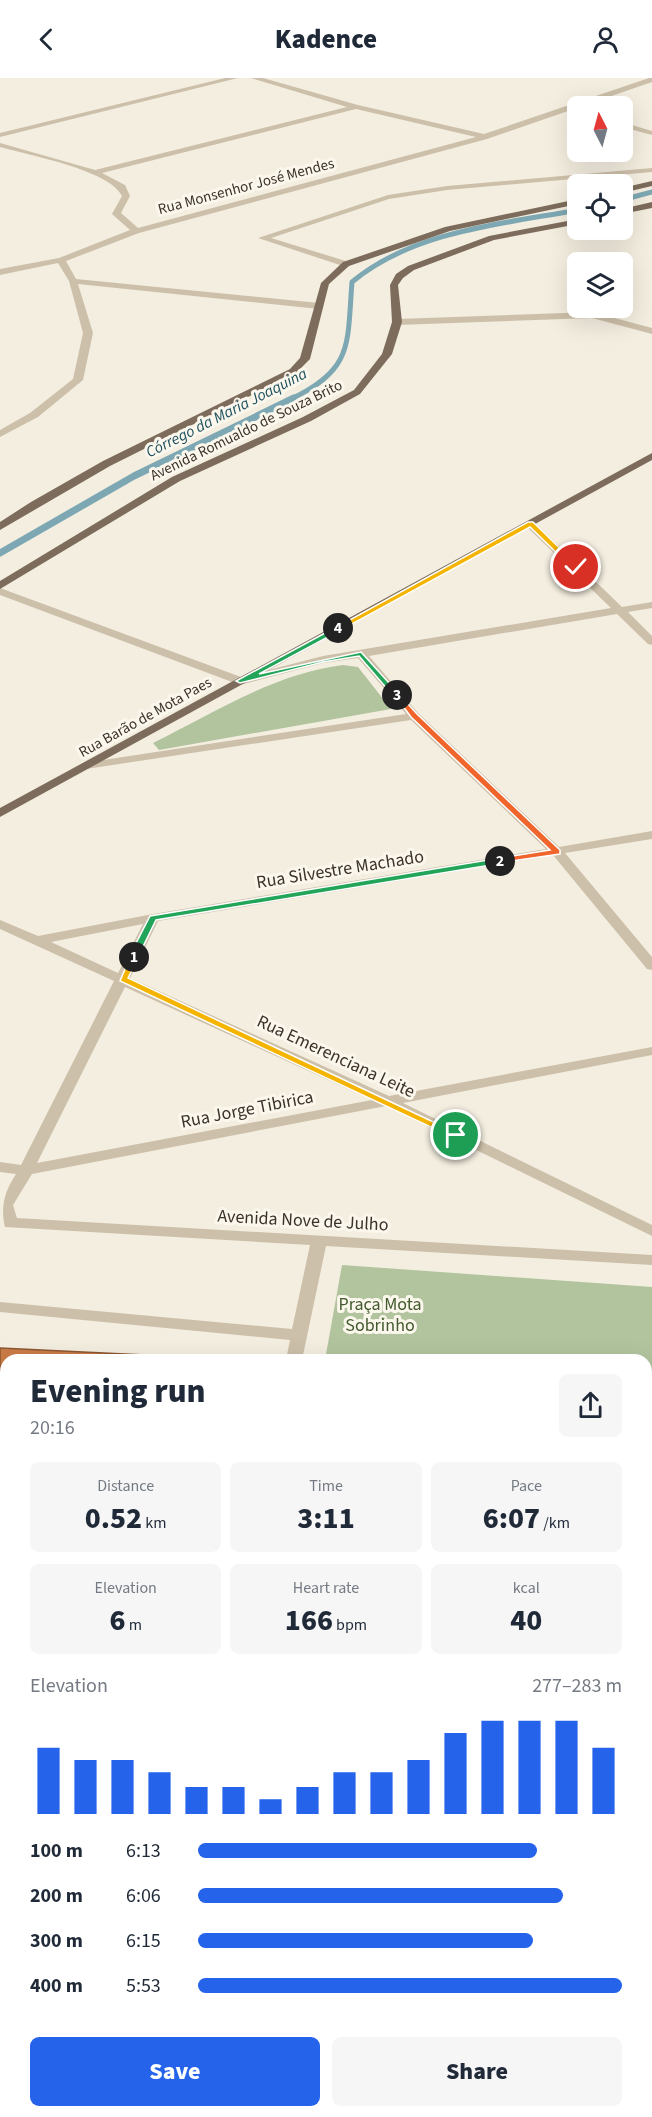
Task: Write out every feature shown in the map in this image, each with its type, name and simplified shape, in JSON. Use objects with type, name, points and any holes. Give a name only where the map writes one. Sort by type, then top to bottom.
[{"type":"main road","points":[[633,188],[652,183]]},
{"type":"main road","name":"Avenida Romualdo de Souza Brito","points":[[0,527],[26,508],[108,463],[293,370],[306,359],[325,284],[346,264],[448,229],[567,203]]},
{"type":"main road","points":[[633,209],[652,205]]},
{"type":"main road","name":"Avenida Romualdo de Souza Brito","points":[[0,586],[176,479],[307,419],[357,392],[387,354],[397,322],[394,285],[399,276],[411,268],[492,238],[567,223]]},
{"type":"main road","name":"Rua Barão de Mota Paes","points":[[0,813],[90,766],[240,681],[652,456]]},
{"type":"street","points":[[0,135],[234,78]]},
{"type":"street","points":[[255,78],[356,107],[484,137]]},
{"type":"street","name":"Rua Monsenhor José Mendes","points":[[610,96],[652,80]]},
{"type":"street","points":[[95,172],[356,107]]},
{"type":"street","name":"Rua Monsenhor José Mendes","points":[[0,272],[61,260],[136,231],[484,137],[567,112]]},
{"type":"street","points":[[633,127],[652,133]]},
{"type":"street","points":[[0,146],[95,172],[122,187],[126,196],[116,214],[136,231]]},
{"type":"street","points":[[346,264],[262,238],[388,197],[447,188],[652,170]]},
{"type":"street","points":[[0,434],[34,415],[78,380],[88,333],[73,281],[61,260]]},
{"type":"street","points":[[73,281],[319,306]]},
{"type":"street","points":[[397,322],[592,315],[652,331]]},
{"type":"street","points":[[530,524],[652,642]]},
{"type":"street","points":[[0,591],[240,681],[323,660],[652,605]]},
{"type":"street","points":[[361,654],[414,716],[556,852],[652,966]]},
{"type":"street","points":[[90,766],[414,716]]},
{"type":"street","name":"Rua Silvestre Machado","points":[[35,941],[153,918],[652,835]]},
{"type":"street","points":[[26,1170],[153,918]]},
{"type":"street","name":"Rua Emerenciana Leite","points":[[0,924],[391,1102],[652,1231]]},
{"type":"street","name":"Rua Jorge Tibirica","points":[[0,1167],[26,1170],[652,1051]]},
{"type":"street","name":"Avenida Nove de Julho","points":[[26,1170],[5,1205],[10,1223],[652,1260]]},
{"type":"street","points":[[295,1354],[319,1240]]},
{"type":"street","points":[[0,1307],[300,1335]]},
{"type":"green space","points":[[343,665],[358,667],[391,709],[159,750],[153,743],[269,685],[318,669]]},
{"type":"green space","name":"Praça Mota Sobrinho","points":[[342,1265],[652,1287],[652,1354],[326,1354]]},
{"type":"building","points":[[0,1348],[124,1354],[0,1354]]},
{"type":"waterway","name":"Córrego da Maria Joaquina","points":[[633,197],[652,192]]},
{"type":"waterway","name":"Córrego da Maria Joaquina","points":[[291,399],[312,388],[337,365],[347,338],[352,282],[376,265],[430,240],[489,225],[567,212]]},
{"type":"waterway","name":"Córrego da Maria Joaquina","points":[[0,553],[134,476],[294,398]]},
{"type":"route","points":[[456,1135],[391,1102],[123,979],[153,918],[556,852],[414,716],[361,654],[323,660],[240,681],[530,524],[576,567]]}]
